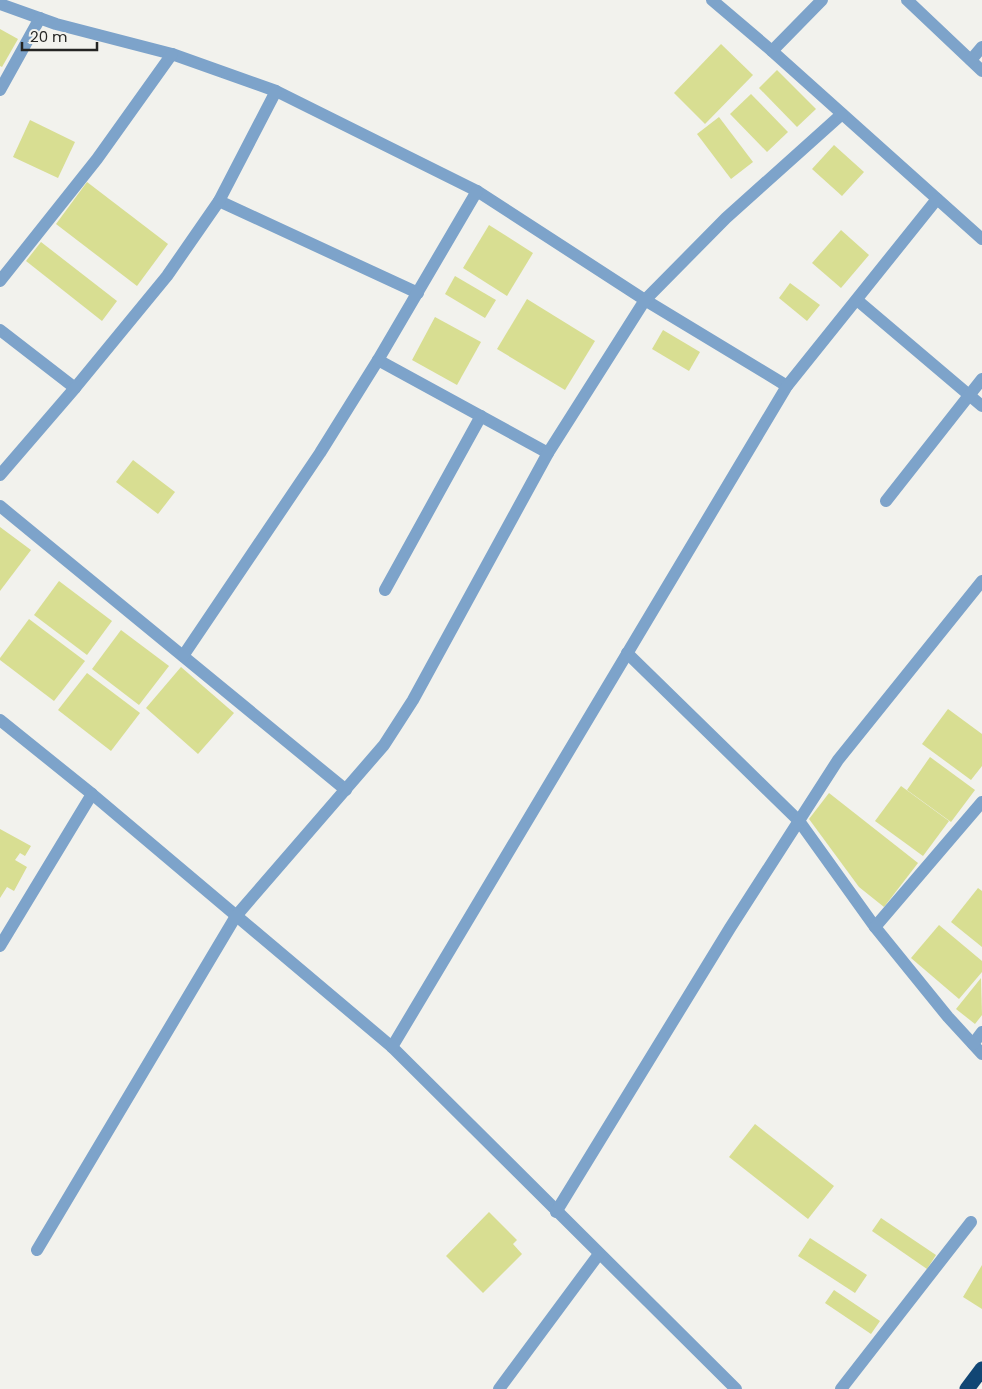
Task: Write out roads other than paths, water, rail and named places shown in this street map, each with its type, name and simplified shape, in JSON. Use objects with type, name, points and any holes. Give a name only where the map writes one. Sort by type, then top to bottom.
[{"type":"highway","points":[[967,1389],[982,1369]]},
{"type":"street","points":[[712,0],[772,51],[982,240]]},
{"type":"street","points":[[772,51],[822,0]]},
{"type":"street","points":[[907,0],[982,71]]},
{"type":"street","points":[[0,4],[56,24],[172,54],[276,91],[477,191],[645,300],[787,386]]},
{"type":"street","points":[[0,90],[40,18]]},
{"type":"street","points":[[971,60],[982,47]]},
{"type":"street","points":[[0,281],[97,159],[172,54]]},
{"type":"street","points":[[0,475],[75,388],[167,276],[219,201],[276,91]]},
{"type":"street","points":[[37,1250],[236,916],[384,745],[413,700],[548,453],[645,300],[726,218],[842,114]]},
{"type":"street","points":[[182,656],[320,453],[378,360],[477,191]]},
{"type":"street","points":[[392,1047],[787,386],[938,199]]},
{"type":"street","points":[[219,201],[418,293]]},
{"type":"street","points":[[857,300],[982,406]]},
{"type":"street","points":[[0,330],[75,388]]},
{"type":"street","points":[[378,360],[548,453]]},
{"type":"street","points":[[886,501],[982,379]]},
{"type":"street","points":[[385,590],[481,416]]},
{"type":"street","points":[[0,506],[346,790]]},
{"type":"street","points":[[556,1212],[730,928],[838,760],[982,581]]},
{"type":"street","points":[[627,653],[799,821],[875,927],[948,1017],[982,1054]]},
{"type":"street","points":[[0,720],[92,794],[392,1047],[736,1389]]},
{"type":"street","points":[[0,946],[92,794]]},
{"type":"street","points":[[875,927],[982,802]]},
{"type":"street","points":[[973,1044],[982,1032]]},
{"type":"street","points":[[841,1389],[971,1222]]},
{"type":"street","points":[[499,1389],[599,1254]]}]
